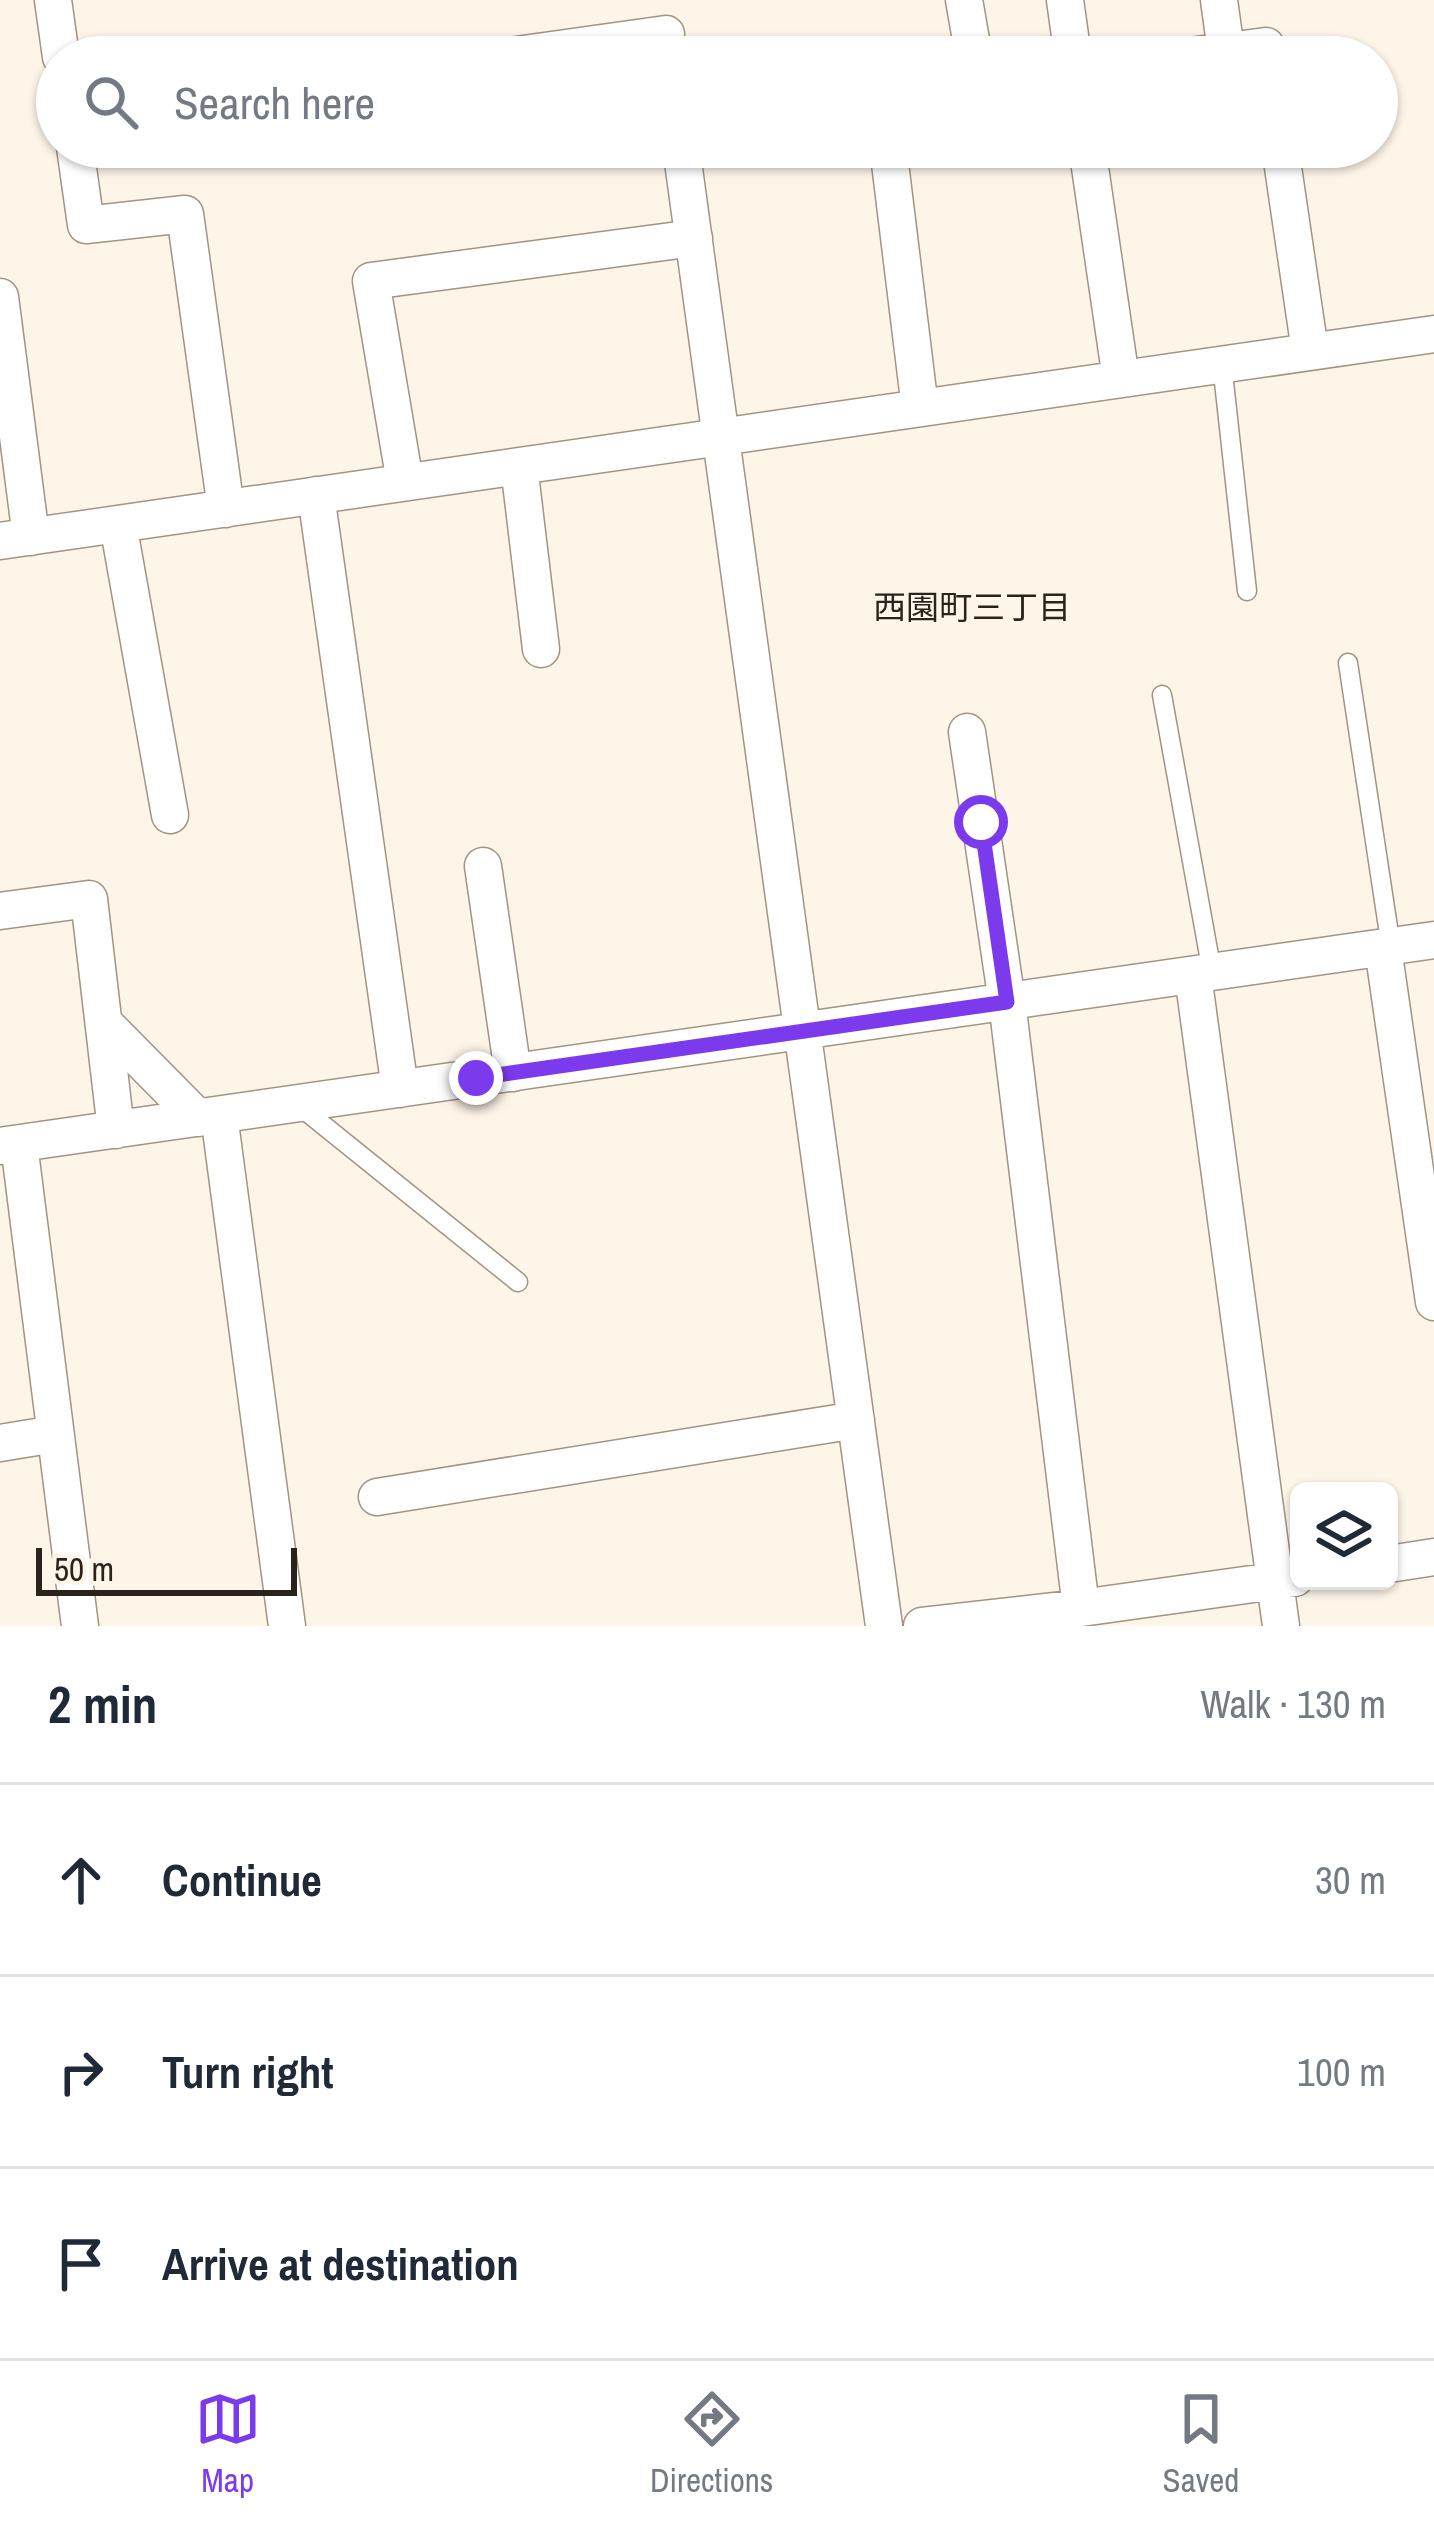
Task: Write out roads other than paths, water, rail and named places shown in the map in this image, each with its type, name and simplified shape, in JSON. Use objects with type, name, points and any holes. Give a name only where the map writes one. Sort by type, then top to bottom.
[{"type":"street","points":[[53,0],[58,36]]},
{"type":"street","points":[[964,0],[970,36]]},
{"type":"street","points":[[1065,0],[1070,36]]},
{"type":"street","points":[[1219,0],[1224,36]]},
{"type":"street","points":[[630,36],[666,30]]},
{"type":"street","points":[[78,168],[86,225],[185,214],[226,509]]},
{"type":"street","points":[[684,168],[884,1626]]},
{"type":"street","points":[[891,168],[920,408]]},
{"type":"street","points":[[1090,168],[1121,379]]},
{"type":"street","points":[[1283,168],[1310,352]]},
{"type":"street","points":[[405,482],[371,281],[694,238]]},
{"type":"street","points":[[0,297],[15,539],[1434,334]]},
{"type":"street","points":[[519,466],[541,649]]},
{"type":"street","points":[[316,495],[400,1089]]},
{"type":"street","points":[[118,524],[170,815]]},
{"type":"street","points":[[967,732],[1007,1002],[1081,1608]]},
{"type":"street","points":[[483,866],[513,1073]]},
{"type":"street","points":[[0,910],[89,898],[116,1130]]},
{"type":"street","points":[[80,1626],[9,1145],[1434,940]]},
{"type":"street","points":[[1387,947],[1434,1302]]},
{"type":"street","points":[[1203,974],[1287,1580],[1281,1626]]},
{"type":"street","points":[[104,1023],[208,1117],[287,1626]]},
{"type":"street","points":[[377,1497],[856,1420]]},
{"type":"street","points":[[0,1444],[55,1434]]},
{"type":"street","points":[[1398,1563],[1434,1557]]},
{"type":"street","points":[[922,1626],[1287,1580]]},
{"type":"lane","points":[[1222,364],[1247,591]]},
{"type":"lane","points":[[1348,663],[1387,947]]},
{"type":"lane","points":[[1162,694],[1203,974]]},
{"type":"lane","points":[[297,1104],[518,1282]]},
{"type":"district","name":"西園町三丁目","points":[[972,607]]}]
